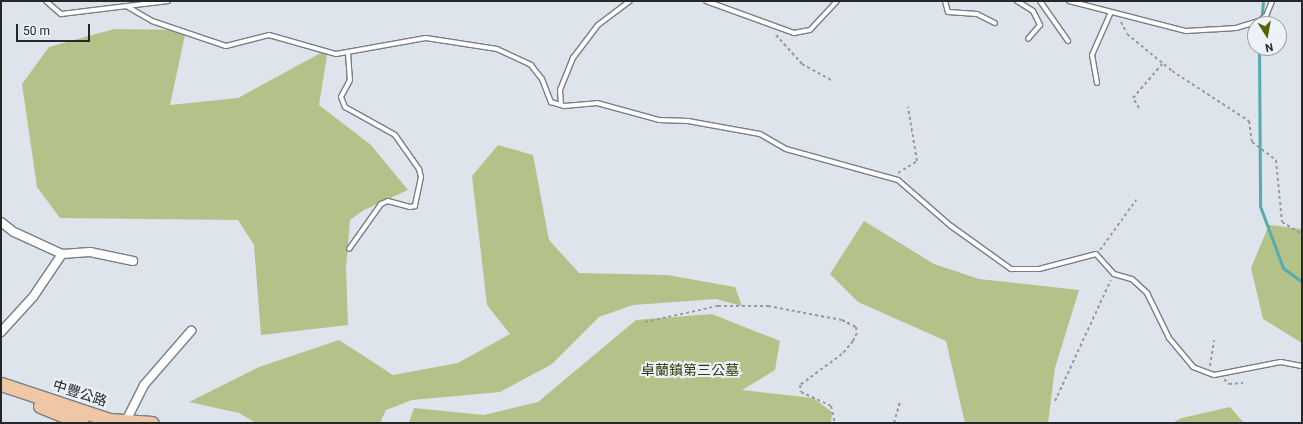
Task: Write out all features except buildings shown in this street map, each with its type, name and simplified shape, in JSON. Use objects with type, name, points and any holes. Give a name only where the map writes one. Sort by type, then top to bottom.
[{"type":"main road","name":"中豐公路","points":[[1,384],[109,420],[152,423]]},
{"type":"main road","name":"中豐公路","points":[[1,392],[82,423]]},
{"type":"street","points":[[1,222],[14,232],[62,254],[90,252],[133,261]]},
{"type":"street","points":[[1,332],[33,297],[62,254]]},
{"type":"street","points":[[126,421],[144,385],[191,331]]},
{"type":"lane","points":[[46,1],[62,14],[168,1]]},
{"type":"lane","points":[[561,105],[560,90],[572,58],[598,25],[630,1]]},
{"type":"lane","points":[[706,1],[794,33],[810,30],[837,1]]},
{"type":"lane","points":[[945,1],[948,12],[977,14],[995,23]]},
{"type":"lane","points":[[1017,1],[1033,11],[1040,24],[1028,39]]},
{"type":"lane","points":[[1040,1],[1068,41]]},
{"type":"lane","points":[[1069,1],[1186,31],[1236,28],[1259,21],[1266,16],[1272,1]]},
{"type":"lane","points":[[128,7],[152,21],[226,46],[269,36],[336,54],[426,38],[498,50],[531,65],[542,79],[551,102],[561,105],[597,103],[659,120],[688,121],[760,134],[786,150],[898,180],[951,226],[1011,269],[1039,269],[1096,254],[1114,274],[1132,279],[1147,293],[1169,338],[1193,367],[1209,373],[1218,374],[1281,362],[1302,366]]},
{"type":"lane","points":[[1097,83],[1092,55],[1111,12]]},
{"type":"lane","points":[[348,53],[350,80],[341,96],[345,107],[395,135],[419,169],[421,177],[415,206],[410,207],[388,201],[381,204],[349,249]]},
{"type":"path","points":[[1118,13],[1127,34],[1162,63],[1249,121],[1252,142],[1276,160],[1282,222],[1302,234]]},
{"type":"path","points":[[766,23],[802,64],[833,81]]},
{"type":"path","points":[[1139,108],[1133,98],[1162,63]]},
{"type":"path","points":[[892,179],[899,171],[917,161],[908,107]]},
{"type":"path","points":[[1096,254],[1136,200]]},
{"type":"path","points":[[1055,401],[1114,274]]},
{"type":"path","points":[[645,322],[718,306],[768,306],[842,320],[856,327],[857,333],[853,341],[842,354],[800,385],[801,392],[831,406],[835,423]]},
{"type":"path","points":[[1209,373],[1214,340]]},
{"type":"path","points":[[1218,374],[1229,384],[1243,382]]},
{"type":"path","points":[[894,423],[900,402]]},
{"type":"green space","points":[[114,29],[186,30],[170,105],[238,98],[328,49],[319,105],[371,145],[408,190],[364,210],[350,220],[346,268],[348,325],[261,335],[254,245],[238,220],[60,218],[37,187],[22,84],[49,47]]},
{"type":"green space","points":[[498,145],[533,155],[549,240],[579,273],[667,275],[735,287],[742,306],[716,299],[633,305],[599,317],[552,364],[500,392],[412,400],[386,410],[380,423],[256,423],[239,413],[189,402],[259,367],[339,340],[393,375],[458,363],[510,334],[487,305],[472,176]]},
{"type":"green space","points":[[864,221],[934,264],[979,279],[1079,290],[1055,368],[1048,423],[965,423],[946,341],[858,302],[830,274]]},
{"type":"green space","points":[[1269,225],[1302,229],[1302,343],[1263,319],[1251,268]]},
{"type":"green space","name":"卓蘭鎮第三公墓","points":[[712,314],[780,341],[775,370],[742,390],[813,398],[832,412],[831,423],[409,423],[414,408],[484,415],[538,402],[636,320]]},
{"type":"green space","points":[[1230,407],[1244,423],[1172,423],[1182,418]]},
{"type":"waterway","points":[[1262,16],[1263,1]]},
{"type":"waterway","points":[[1259,56],[1260,206],[1283,268],[1302,282]]}]
